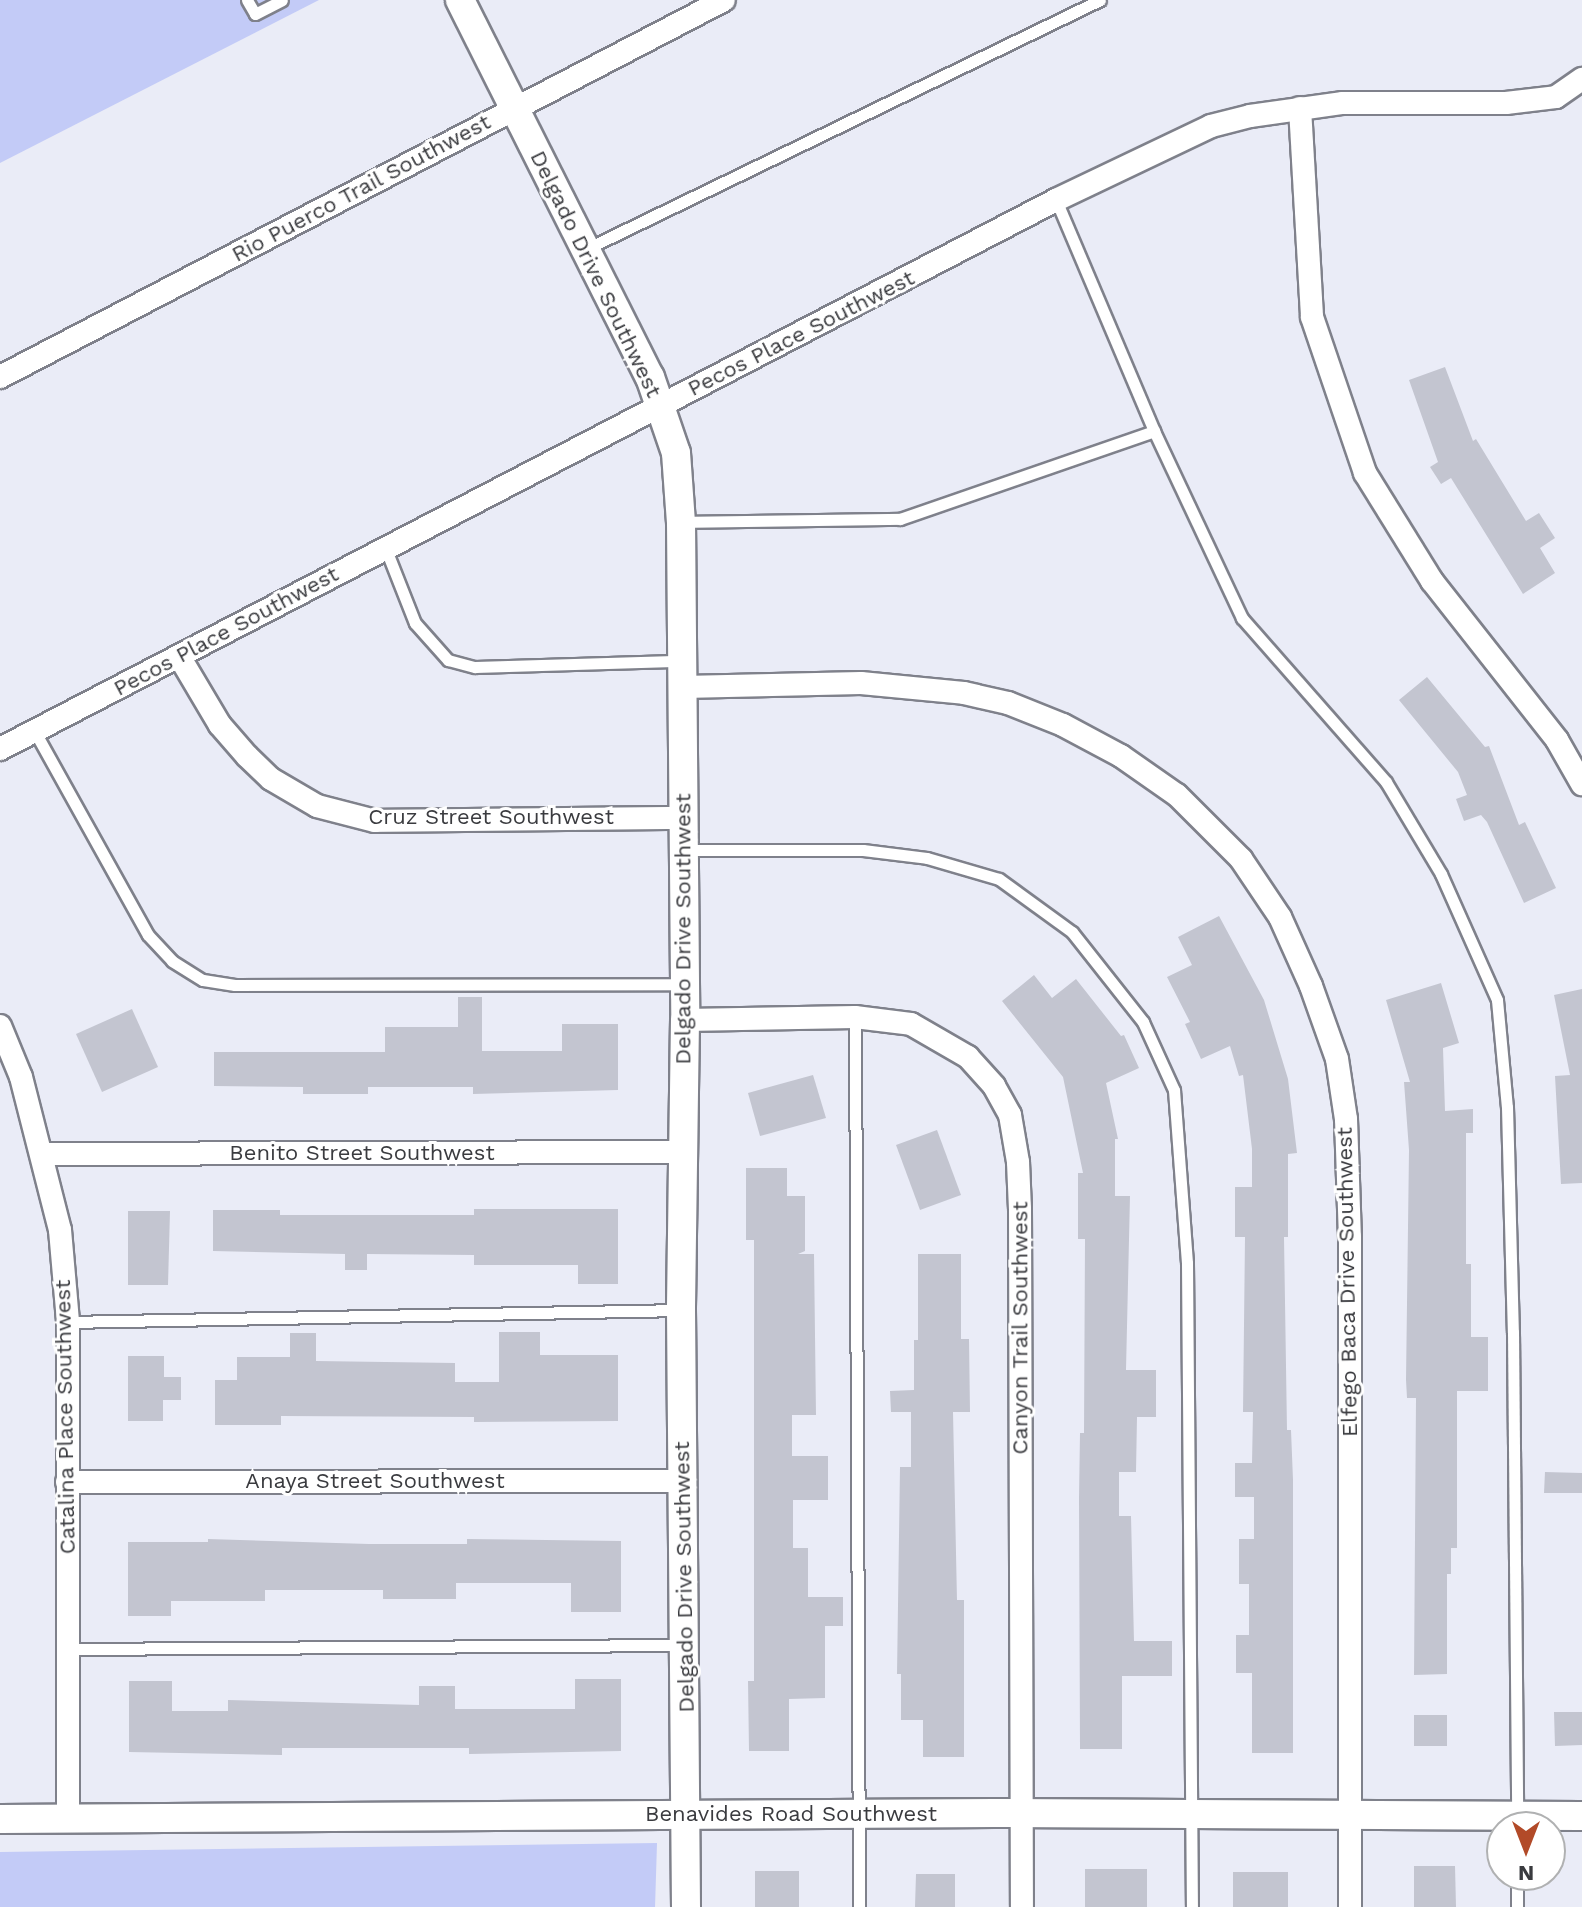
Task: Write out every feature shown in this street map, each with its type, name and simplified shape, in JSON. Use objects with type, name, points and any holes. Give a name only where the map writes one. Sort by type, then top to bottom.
[{"type":"street","name":"Delgado Drive Southwest","points":[[460,0],[662,405],[676,453],[681,522],[683,674],[685,1020],[681,1310],[686,1907]]},
{"type":"street","name":"Rio Puerco Trail Southwest","points":[[0,377],[724,0]]},
{"type":"street","name":"Pecos Place Southwest","points":[[0,749],[385,546],[1056,200],[1211,126],[1300,108],[1400,101],[1506,103],[1556,97],[1582,79]]},
{"type":"street","points":[[1300,108],[1312,317],[1365,473],[1432,581],[1557,740],[1582,784]]},
{"type":"street","name":"Cruz Street Southwest","points":[[179,656],[220,725],[247,756],[271,779],[317,806],[375,821],[682,818]]},
{"type":"street","name":"Elfego Baca Drive Southwest","points":[[683,674],[861,683],[964,693],[1008,703],[1063,725],[1121,756],[1177,795],[1241,859],[1280,917],[1311,986],[1337,1059],[1346,1119],[1350,1237],[1350,1907]]},
{"type":"street","name":"Canyon Trail Southwest","points":[[685,1020],[855,1017],[911,1024],[940,1038],[968,1057],[994,1086],[1010,1115],[1018,1162],[1020,1209],[1022,1907]]},
{"type":"street","name":"Catalina Place Southwest","points":[[0,1026],[21,1077],[60,1230],[68,1322],[68,1818]]},
{"type":"street","name":"Benito Street Southwest","points":[[42,1154],[683,1152]]},
{"type":"street","name":"Anaya Street Southwest","points":[[67,1482],[683,1481]]},
{"type":"street","name":"Benavides Road Southwest","points":[[0,1819],[1020,1813],[1486,1820]]},
{"type":"lane","points":[[247,0],[255,14],[282,0]]},
{"type":"lane","points":[[586,249],[1100,0]]},
{"type":"lane","points":[[1056,200],[1154,431],[1242,618],[1386,782],[1441,874],[1497,1000],[1507,1107],[1513,1332],[1518,1811]]},
{"type":"lane","points":[[681,522],[900,519],[1154,431]]},
{"type":"lane","points":[[385,546],[415,623],[448,660],[475,667],[683,674]]},
{"type":"lane","points":[[35,732],[148,935],[172,961],[203,980],[235,985],[685,984]]},
{"type":"lane","points":[[683,850],[863,850],[927,858],[999,879],[1072,932],[1143,1022],[1174,1090],[1187,1263],[1192,1907]]},
{"type":"lane","points":[[855,1017],[859,1907]]},
{"type":"lane","points":[[68,1322],[681,1310]]},
{"type":"lane","points":[[68,1649],[683,1645]]},
{"type":"shaded area","points":[[0,0],[319,0],[0,163]]},
{"type":"shaded area","points":[[657,1843],[655,1907],[0,1907],[0,1852]]},
{"type":"building","points":[[1445,367],[1473,441],[1476,439],[1526,521],[1539,513],[1555,538],[1540,548],[1555,573],[1523,594],[1451,478],[1441,484],[1430,467],[1438,462],[1409,380]]},
{"type":"building","points":[[1427,677],[1485,747],[1489,746],[1519,825],[1525,822],[1556,888],[1524,903],[1487,822],[1481,815],[1464,821],[1456,799],[1467,795],[1458,772],[1399,700]]},
{"type":"building","points":[[1219,916],[1264,1000],[1288,1079],[1297,1153],[1288,1154],[1288,1237],[1284,1237],[1287,1430],[1291,1430],[1293,1480],[1293,1753],[1252,1753],[1252,1673],[1236,1673],[1236,1635],[1249,1635],[1249,1584],[1239,1584],[1239,1539],[1254,1539],[1254,1497],[1235,1497],[1235,1463],[1252,1463],[1253,1412],[1243,1412],[1245,1237],[1235,1237],[1235,1187],[1252,1187],[1252,1149],[1243,1075],[1239,1076],[1230,1046],[1201,1059],[1185,1024],[1190,1022],[1167,977],[1192,965],[1178,937]]},
{"type":"building","points":[[1034,975],[1052,998],[1076,979],[1121,1036],[1124,1035],[1139,1068],[1106,1083],[1118,1139],[1115,1139],[1115,1196],[1130,1196],[1126,1370],[1156,1370],[1156,1417],[1137,1417],[1136,1472],[1119,1472],[1119,1516],[1131,1516],[1134,1641],[1172,1641],[1172,1676],[1122,1676],[1122,1749],[1080,1749],[1079,1498],[1080,1433],[1084,1433],[1085,1239],[1078,1239],[1078,1173],[1083,1173],[1063,1077],[1002,1001]]},
{"type":"building","points":[[1441,983],[1459,1043],[1443,1048],[1445,1111],[1473,1109],[1473,1133],[1466,1133],[1466,1264],[1471,1264],[1471,1337],[1488,1337],[1488,1391],[1457,1391],[1457,1548],[1451,1548],[1451,1574],[1447,1574],[1447,1674],[1414,1675],[1416,1398],[1407,1398],[1406,1380],[1409,1150],[1404,1082],[1410,1082],[1386,1000]]},
{"type":"building","points":[[1582,989],[1582,1183],[1561,1184],[1555,1076],[1570,1075],[1554,995]]},
{"type":"building","points":[[458,997],[482,997],[482,1051],[562,1051],[562,1024],[618,1024],[618,1090],[473,1094],[473,1087],[368,1087],[368,1094],[303,1094],[303,1087],[214,1086],[214,1052],[385,1052],[385,1027],[458,1027]]},
{"type":"building","points":[[132,1009],[158,1067],[102,1092],[76,1034]]},
{"type":"building","points":[[813,1075],[826,1118],[760,1136],[748,1093]]},
{"type":"building","points":[[937,1130],[961,1195],[920,1210],[896,1145]]},
{"type":"building","points":[[746,1168],[787,1168],[787,1196],[805,1196],[805,1251],[798,1254],[814,1254],[816,1415],[792,1415],[792,1456],[828,1456],[828,1500],[793,1500],[793,1548],[808,1548],[808,1597],[843,1597],[843,1626],[825,1626],[825,1698],[789,1699],[789,1751],[749,1751],[748,1681],[754,1681],[754,1240],[746,1240]]},
{"type":"building","points":[[474,1209],[618,1209],[618,1284],[578,1284],[578,1265],[474,1265],[474,1255],[367,1254],[367,1270],[345,1270],[345,1254],[213,1251],[213,1210],[280,1210],[280,1215],[474,1215]]},
{"type":"building","points":[[128,1211],[170,1211],[168,1285],[128,1285]]},
{"type":"building","points":[[918,1254],[961,1254],[961,1339],[969,1339],[970,1412],[953,1412],[957,1600],[964,1600],[964,1757],[923,1757],[923,1720],[901,1720],[901,1674],[897,1674],[900,1467],[911,1467],[911,1412],[891,1412],[890,1391],[914,1390],[914,1340],[918,1340]]},
{"type":"building","points":[[499,1332],[540,1332],[540,1355],[618,1355],[618,1421],[474,1422],[474,1417],[281,1416],[281,1425],[215,1425],[215,1380],[237,1380],[237,1357],[290,1357],[290,1333],[316,1333],[316,1361],[455,1363],[455,1382],[499,1382]]},
{"type":"building","points":[[128,1356],[164,1356],[164,1377],[181,1377],[181,1400],[163,1400],[163,1421],[128,1421]]},
{"type":"building","points":[[1545,1472],[1582,1473],[1582,1493],[1544,1493]]},
{"type":"building","points":[[208,1539],[369,1544],[467,1544],[467,1539],[621,1541],[621,1612],[571,1612],[571,1583],[456,1583],[456,1599],[383,1599],[383,1590],[265,1590],[265,1601],[171,1601],[171,1616],[128,1616],[128,1542],[208,1542]]},
{"type":"building","points":[[575,1679],[621,1679],[621,1751],[469,1754],[469,1748],[282,1748],[282,1755],[129,1752],[129,1681],[172,1681],[172,1711],[228,1711],[228,1700],[419,1705],[419,1686],[455,1686],[455,1709],[575,1709]]},
{"type":"building","points":[[1554,1712],[1582,1712],[1582,1745],[1555,1746]]},
{"type":"building","points":[[1414,1715],[1447,1715],[1447,1746],[1414,1746]]},
{"type":"building","points":[[1414,1866],[1455,1866],[1456,1907],[1414,1907]]},
{"type":"building","points":[[1085,1869],[1147,1869],[1147,1907],[1085,1907]]},
{"type":"building","points":[[755,1871],[799,1871],[799,1907],[755,1907]]},
{"type":"building","points":[[1233,1872],[1288,1872],[1288,1907],[1233,1907]]},
{"type":"building","points":[[916,1874],[955,1874],[955,1907],[915,1907]]}]
